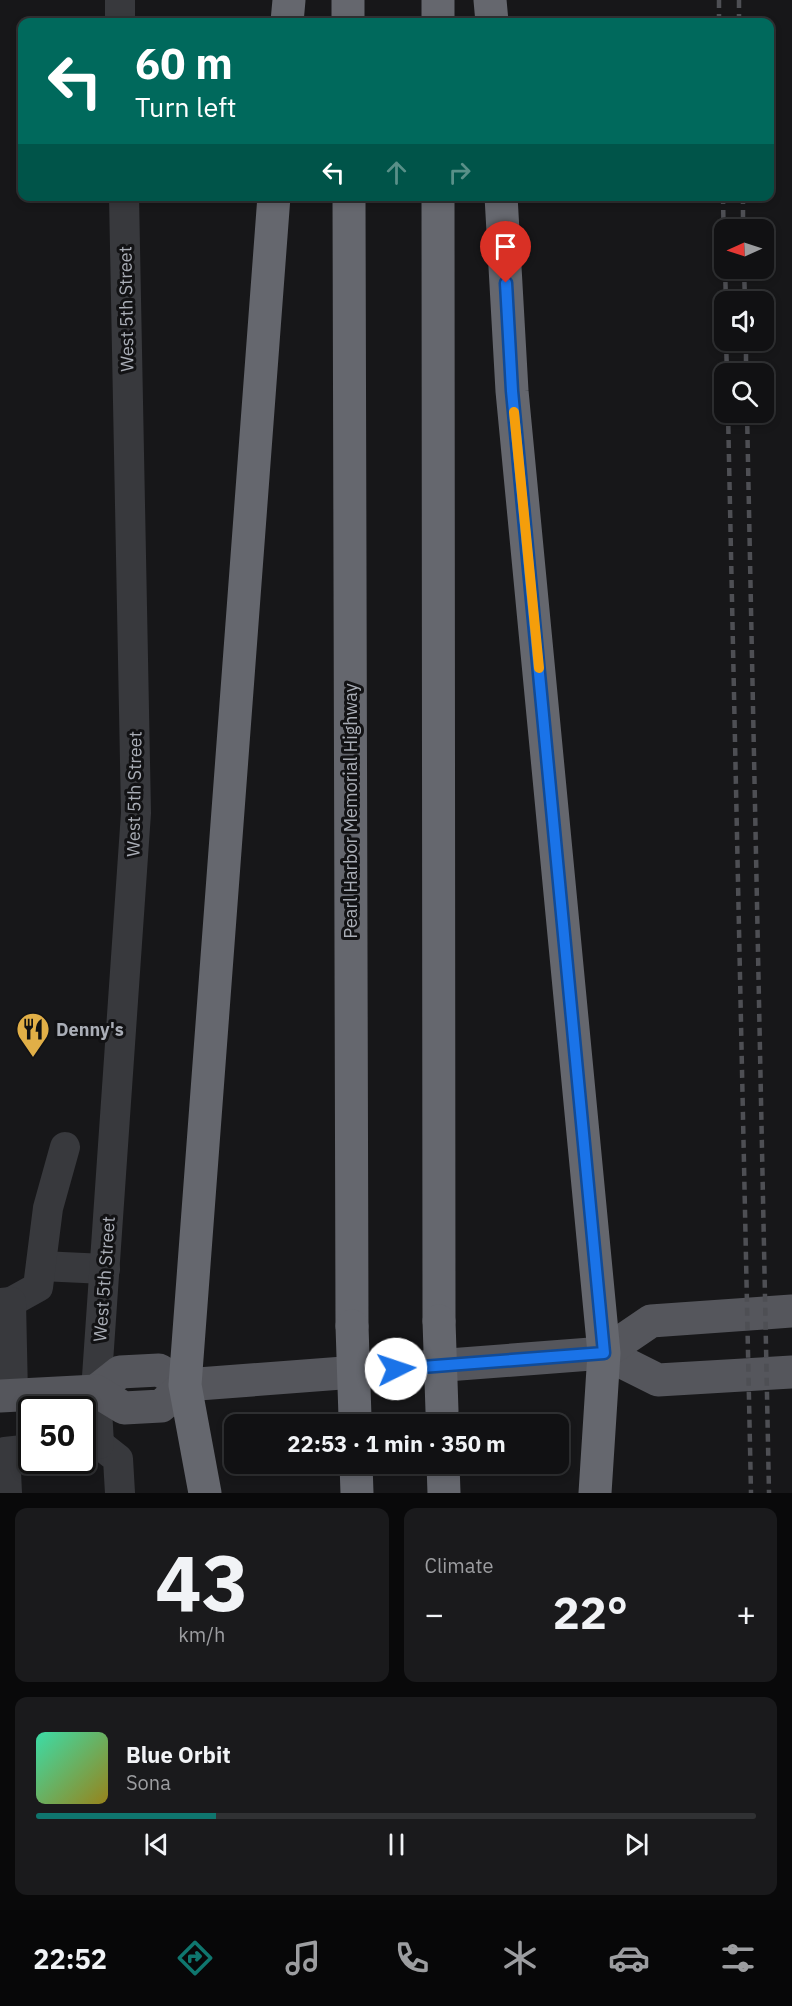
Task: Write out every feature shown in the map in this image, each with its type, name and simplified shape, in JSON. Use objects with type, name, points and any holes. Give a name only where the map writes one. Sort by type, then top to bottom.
[{"type":"highway","points":[[287,18],[289,0]]},
{"type":"highway","points":[[348,0],[348,18]]},
{"type":"highway","points":[[438,0],[438,18]]},
{"type":"highway","points":[[490,0],[492,18]]},
{"type":"highway","points":[[205,1493],[185,1385],[274,201]]},
{"type":"highway","name":"Pearl Harbor Memorial Highway","points":[[349,201],[352,1326],[355,1414]]},
{"type":"highway","points":[[438,201],[439,1321],[442,1414]]},
{"type":"highway","points":[[501,201],[513,403],[604,1353],[595,1493]]},
{"type":"highway","points":[[356,1474],[357,1493]]},
{"type":"highway","points":[[443,1474],[444,1493]]},
{"type":"main road","points":[[7,1396],[96,1391],[120,1372],[159,1370],[185,1385],[604,1353],[651,1321],[792,1311]]},
{"type":"main road","points":[[604,1353],[658,1380],[792,1372]]},
{"type":"street","points":[[120,0],[120,18]]},
{"type":"street","name":"West 5th Street","points":[[96,1396],[136,813],[124,201]]},
{"type":"street","points":[[7,1396],[6,1302],[38,1287],[48,1208],[65,1147]]},
{"type":"street","points":[[41,1266],[105,1269]]},
{"type":"street","points":[[96,1447],[118,1459],[120,1493]]},
{"type":"street","points":[[7,1493],[5,1452],[18,1451]]},
{"type":"railway","points":[[719,0],[719,18]]},
{"type":"railway","points":[[739,0],[739,18]]},
{"type":"railway","points":[[723,201],[723,219]]},
{"type":"railway","points":[[743,201],[743,219]]},
{"type":"railway","points":[[725,279],[726,291]]},
{"type":"railway","points":[[744,279],[745,291]]},
{"type":"railway","points":[[726,351],[727,363]]},
{"type":"railway","points":[[746,351],[746,363]]},
{"type":"railway","points":[[728,423],[751,1493]]},
{"type":"railway","points":[[747,423],[769,1493]]},
{"type":"slow traffic","points":[[514,412],[539,668]]},
{"type":"place","name":"Denny's","points":[[33,1058]]},
{"type":"route","points":[[396,1369],[604,1353],[512,391],[506,283]]}]
